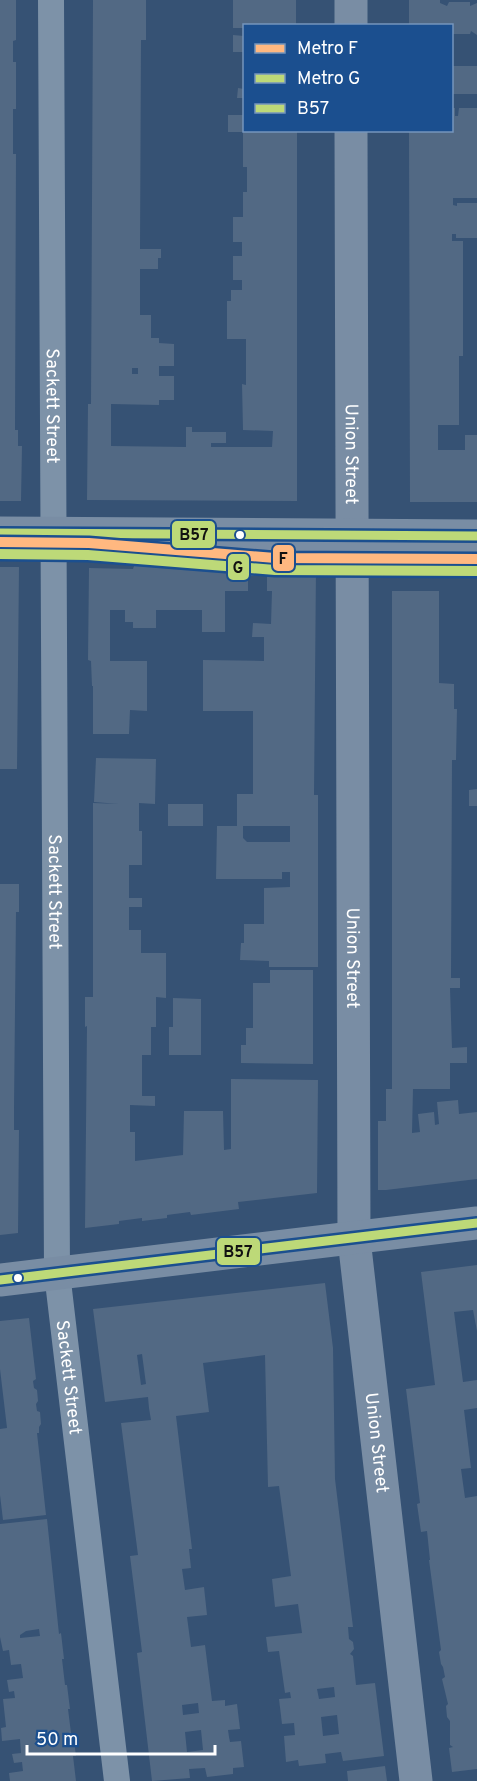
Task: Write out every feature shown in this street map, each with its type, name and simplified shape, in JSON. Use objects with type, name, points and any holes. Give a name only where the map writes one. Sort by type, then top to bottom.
[{"type":"street","name":"Sackett Street","points":[[51,0],[57,1273],[117,1781]]},
{"type":"street","points":[[351,0],[351,24]]},
{"type":"street","name":"Union Street","points":[[351,132],[354,1239],[416,1781]]},
{"type":"street","points":[[0,533],[477,536]]},
{"type":"street","points":[[0,1280],[477,1223]]},
{"type":"building","points":[[0,0],[16,0],[16,40],[13,41],[13,62],[16,62],[16,109],[13,109],[13,154],[16,154],[15,430],[18,430],[18,446],[22,446],[21,501],[0,501]]},
{"type":"building","points":[[93,0],[146,0],[146,40],[141,40],[140,249],[161,249],[161,258],[158,258],[158,269],[140,269],[140,315],[151,315],[151,338],[159,338],[159,343],[174,344],[174,366],[159,366],[159,376],[174,376],[174,400],[159,400],[159,405],[111,404],[111,446],[186,447],[186,427],[192,427],[192,432],[226,432],[226,443],[211,443],[211,447],[272,447],[273,431],[243,430],[242,384],[246,385],[246,339],[227,339],[227,301],[231,301],[231,290],[242,290],[242,280],[233,280],[233,256],[242,256],[242,242],[233,242],[233,217],[243,217],[243,192],[247,192],[247,167],[243,167],[243,132],[297,132],[297,501],[87,500],[88,404],[91,404]],"holes":[[[132,368],[138,368],[138,374],[132,374]]]},
{"type":"building","points":[[233,0],[296,0],[296,24],[243,24],[243,28],[233,28]]},
{"type":"building","points":[[409,0],[440,0],[440,3],[447,6],[449,2],[470,2],[470,6],[477,3],[477,35],[471,31],[470,34],[453,34],[453,24],[409,24]]},
{"type":"building","points":[[233,35],[243,36],[243,52],[233,52]]},
{"type":"building","points":[[453,66],[477,66],[477,94],[453,94]]},
{"type":"building","points":[[238,88],[243,89],[243,98],[237,98]]},
{"type":"building","points":[[453,108],[455,108],[455,116],[458,116],[459,108],[477,108],[477,198],[453,198],[453,205],[457,206],[457,203],[477,203],[477,238],[456,238],[456,234],[452,234],[452,241],[463,241],[463,356],[459,356],[459,425],[438,425],[438,450],[465,450],[465,435],[477,435],[477,502],[410,502],[409,132],[453,132]]},
{"type":"building","points":[[228,115],[243,115],[243,132],[228,132]]},
{"type":"building","points":[[134,566],[316,567],[314,795],[318,795],[318,967],[269,967],[269,961],[240,960],[241,943],[244,943],[244,924],[264,924],[264,888],[290,887],[290,872],[282,872],[282,879],[216,879],[217,826],[237,826],[237,794],[253,794],[253,711],[203,711],[203,660],[264,661],[264,637],[252,637],[253,623],[271,624],[272,591],[267,591],[267,576],[248,576],[248,591],[225,591],[225,632],[202,632],[202,610],[156,610],[156,628],[133,628],[133,622],[125,622],[125,610],[110,610],[110,661],[147,661],[147,711],[130,710],[129,734],[93,734],[93,686],[91,661],[88,660],[89,568],[133,569]],"holes":[[[243,826],[290,826],[290,842],[247,842],[243,838]]]},
{"type":"building","points":[[0,567],[19,567],[17,769],[0,769]]},
{"type":"building","points":[[392,591],[439,591],[439,683],[454,684],[454,709],[457,709],[456,760],[452,760],[451,978],[460,978],[460,988],[450,988],[452,1048],[467,1047],[467,1063],[450,1063],[450,1089],[413,1089],[412,1133],[420,1132],[418,1114],[434,1112],[435,1125],[439,1124],[437,1102],[458,1100],[459,1114],[477,1112],[477,1179],[378,1190],[378,1121],[386,1121],[386,1089],[392,1089]]},
{"type":"building","points":[[96,758],[156,759],[155,804],[139,803],[142,865],[129,865],[129,898],[142,898],[142,907],[129,907],[129,930],[141,930],[141,953],[166,953],[166,998],[156,997],[156,1027],[151,1027],[151,1055],[142,1055],[142,1096],[155,1096],[155,1106],[130,1105],[130,1132],[135,1132],[135,1161],[183,1155],[184,1111],[223,1111],[224,1150],[231,1149],[231,1079],[318,1080],[317,1193],[238,1202],[239,1209],[191,1215],[190,1212],[167,1215],[167,1218],[142,1221],[142,1218],[119,1221],[119,1224],[85,1228],[87,1026],[85,1027],[85,997],[93,997],[93,803],[119,804],[94,802]]},
{"type":"building","points":[[477,789],[477,806],[469,806],[469,790]]},
{"type":"building","points":[[168,804],[203,804],[203,826],[168,826]]},
{"type":"building","points":[[0,884],[19,884],[19,912],[16,912],[14,1130],[19,1130],[18,1233],[0,1235]]},
{"type":"building","points":[[270,970],[313,970],[313,1064],[241,1063],[241,1045],[246,1045],[246,1028],[253,1028],[253,983],[270,983]]},
{"type":"building","points":[[173,998],[201,999],[201,1055],[169,1055],[169,1027],[173,1027]]},
{"type":"building","points":[[477,1265],[477,1331],[473,1310],[454,1312],[463,1382],[477,1380],[477,1408],[464,1410],[471,1468],[461,1469],[465,1498],[477,1496],[477,1769],[452,1772],[449,1748],[453,1747],[450,1745],[450,1721],[447,1717],[446,1706],[448,1704],[442,1679],[445,1677],[439,1652],[441,1650],[427,1531],[421,1532],[417,1504],[420,1503],[406,1389],[435,1385],[421,1272]]},
{"type":"building","points":[[325,1283],[333,1348],[335,1479],[353,1627],[348,1627],[349,1639],[353,1642],[354,1649],[350,1654],[353,1656],[356,1685],[375,1683],[384,1756],[343,1761],[341,1752],[325,1754],[326,1763],[299,1766],[298,1760],[286,1762],[284,1736],[295,1735],[294,1723],[282,1724],[279,1699],[291,1698],[290,1692],[285,1693],[279,1651],[268,1652],[266,1637],[302,1633],[298,1604],[275,1607],[272,1579],[291,1576],[279,1486],[268,1487],[265,1355],[203,1363],[209,1412],[176,1416],[192,1549],[189,1549],[191,1568],[182,1569],[185,1590],[204,1587],[207,1615],[187,1617],[191,1647],[205,1645],[212,1701],[225,1700],[225,1706],[237,1704],[240,1729],[228,1730],[230,1742],[241,1741],[244,1767],[233,1768],[233,1774],[207,1777],[205,1768],[189,1769],[190,1778],[152,1781],[137,1653],[142,1652],[130,1556],[138,1555],[121,1423],[151,1420],[148,1397],[105,1402],[93,1309]],"holes":[[[142,1354],[146,1384],[141,1385],[137,1355]],[[334,1687],[335,1697],[319,1699],[317,1689]],[[198,1703],[199,1713],[183,1715],[182,1705]],[[337,1715],[339,1734],[323,1736],[321,1717]],[[201,1730],[203,1750],[187,1752],[185,1732]]]},
{"type":"building","points":[[29,1318],[36,1379],[33,1381],[34,1388],[37,1390],[37,1411],[40,1412],[41,1424],[39,1433],[37,1433],[46,1515],[3,1520],[0,1495],[0,1429],[7,1428],[0,1369],[0,1321]]},
{"type":"building","points":[[47,1519],[59,1634],[61,1633],[64,1659],[62,1659],[65,1685],[67,1685],[71,1733],[73,1733],[76,1756],[73,1756],[76,1781],[10,1781],[9,1773],[23,1771],[22,1762],[14,1763],[12,1754],[21,1753],[20,1739],[2,1741],[1,1728],[6,1727],[3,1699],[15,1698],[14,1691],[9,1692],[7,1680],[23,1678],[21,1664],[11,1665],[9,1650],[3,1651],[0,1637],[0,1524]],"holes":[[[39,1629],[40,1636],[20,1638],[20,1635],[26,1631]]]},
{"type":"building","points":[[385,1766],[387,1781],[348,1781],[347,1771]]},
{"type":"metro line","name":"F","points":[[0,542],[89,543],[275,558],[477,559]]},
{"type":"metro line","name":"G","points":[[0,554],[88,555],[275,570],[477,571]]},
{"type":"transit line","name":"B57","points":[[0,533],[477,536]]},
{"type":"transit line","name":"B57","points":[[0,1280],[477,1223]]}]
